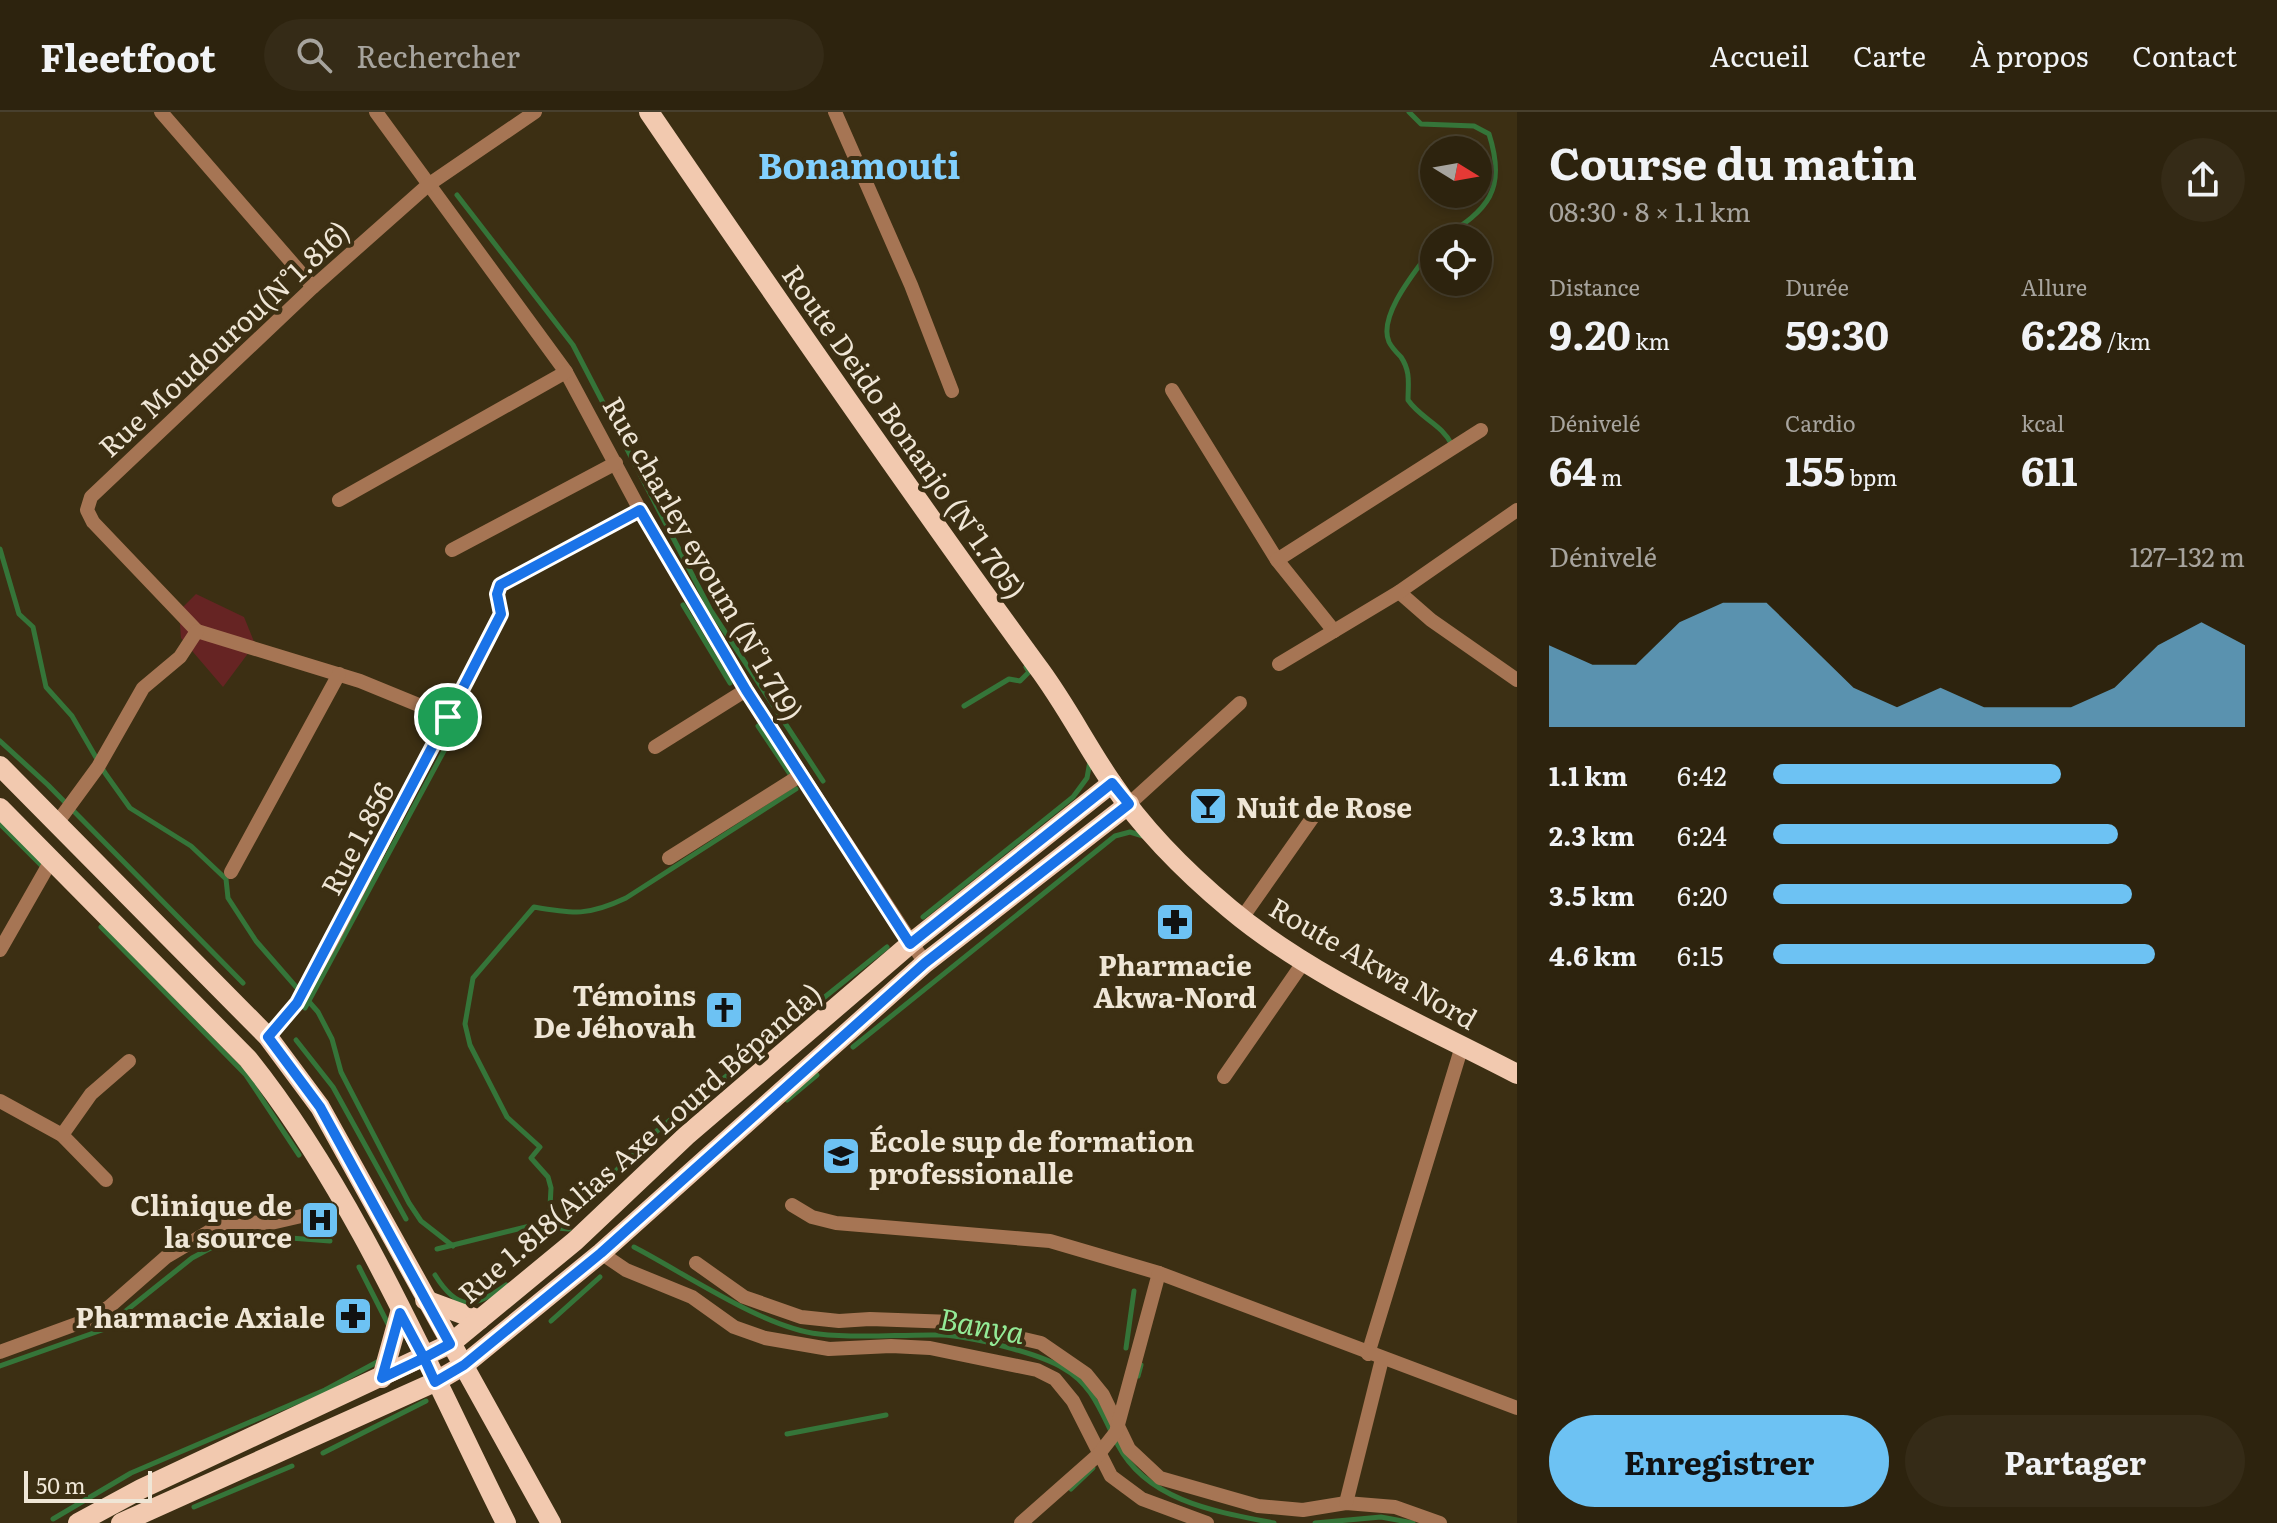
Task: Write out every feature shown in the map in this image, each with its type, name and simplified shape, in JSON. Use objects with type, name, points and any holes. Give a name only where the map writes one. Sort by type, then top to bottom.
[{"type":"main road","name":"Route Deido Bonanjo (N°1.705)","points":[[649,112],[833,380],[1049,681],[1112,783]]},
{"type":"main road","points":[[0,766],[66,811],[268,1037],[320,1107],[551,1523]]},
{"type":"main road","name":"Route Akwa Nord","points":[[1112,783],[1174,855],[1242,918],[1305,960],[1517,1074]]},
{"type":"main road","name":"Rue 1.818(Alias Axe Lourd Bépanda)","points":[[78,1523],[141,1489],[450,1344],[575,1241],[686,1136],[910,944],[1112,783]]},
{"type":"main road","name":"Rue 1.818(Alias Axe Lourd Bépanda)","points":[[121,1523],[435,1382],[464,1365],[601,1253],[925,963],[1129,804]]},
{"type":"main road","points":[[0,808],[248,1059],[296,1124],[345,1206],[506,1523]]},
{"type":"main road","points":[[425,1300],[479,1320]]},
{"type":"main road","points":[[382,1378],[400,1313]]},
{"type":"street","points":[[161,112],[313,287]]},
{"type":"street","name":"Rue charley eyoum (N°1.719)","points":[[376,112],[566,372],[640,510],[746,690],[925,963]]},
{"type":"street","name":"Rue Moudourou(N°1.816)","points":[[197,631],[93,522],[88,503],[313,287],[428,185],[535,112]]},
{"type":"street","points":[[835,112],[911,285],[952,391]]},
{"type":"street","points":[[339,500],[566,372]]},
{"type":"street","points":[[1172,390],[1277,560],[1334,631]]},
{"type":"street","points":[[1277,560],[1481,430]]},
{"type":"street","points":[[452,550],[616,463]]},
{"type":"street","name":"Rue 1.856","points":[[268,1037],[297,1003],[501,614],[497,594],[500,585],[640,510]]},
{"type":"street","points":[[1279,664],[1399,592],[1517,510]]},
{"type":"street","points":[[1399,592],[1431,620],[1517,680]]},
{"type":"street","points":[[66,811],[101,762],[143,688],[180,657],[197,631],[339,674],[448,717]]},
{"type":"street","points":[[231,872],[339,674]]},
{"type":"street","points":[[655,747],[746,690]]},
{"type":"street","points":[[1129,804],[1240,703]]},
{"type":"street","points":[[669,858],[801,775]]},
{"type":"street","points":[[1242,918],[1313,817]]},
{"type":"street","points":[[0,950],[52,859]]},
{"type":"street","points":[[1224,1077],[1305,960]]},
{"type":"street","points":[[1346,1503],[1375,1356],[1462,1046]]},
{"type":"street","points":[[62,1135],[91,1094],[129,1061]]},
{"type":"street","points":[[0,1101],[62,1135],[106,1180]]},
{"type":"street","points":[[792,1205],[812,1217],[836,1223],[1050,1241],[1159,1273],[1517,1408]]},
{"type":"street","points":[[0,1352],[90,1319],[109,1307],[166,1257],[210,1231],[233,1222],[271,1223],[345,1206]]},
{"type":"street","points":[[601,1253],[626,1270],[692,1297],[734,1327],[765,1338],[829,1349],[930,1348],[1037,1370],[1055,1379],[1073,1401],[1111,1476],[1142,1499],[1207,1523]]},
{"type":"street","points":[[696,1263],[744,1297],[801,1317],[839,1321],[952,1322],[1041,1343],[1086,1374],[1103,1395],[1129,1449],[1160,1478],[1201,1492],[1270,1508],[1303,1510],[1346,1503],[1395,1507],[1440,1523]]},
{"type":"street","points":[[1021,1523],[1100,1452],[1117,1428],[1159,1273]]},
{"type":"shaded area","points":[[196,594],[244,617],[255,644],[223,687],[181,638],[179,611]]},
{"type":"waterway","points":[[1409,112],[1421,124],[1474,126],[1489,134],[1496,170],[1494,184],[1482,208],[1463,224]]},
{"type":"waterway","points":[[457,195],[573,345],[710,609],[823,781]]},
{"type":"waterway","points":[[1420,265],[1394,305],[1387,331],[1389,342],[1406,368],[1408,400],[1443,432],[1452,445]]},
{"type":"waterway","points":[[0,549],[19,614],[33,627],[46,687],[72,716],[105,773],[130,808],[191,846],[226,879],[228,898],[256,941],[318,1012],[332,1039],[341,1072],[409,1203],[421,1221],[453,1246]]},
{"type":"waterway","points":[[683,605],[730,683]]},
{"type":"waterway","points":[[964,706],[1009,679],[1020,681],[1029,672],[1026,667]]},
{"type":"waterway","points":[[305,1008],[458,725]]},
{"type":"waterway","points":[[758,726],[790,774]]},
{"type":"waterway","points":[[0,741],[48,785],[243,983]]},
{"type":"waterway","points":[[923,917],[1073,797],[1087,778],[1090,761]]},
{"type":"waterway","points":[[549,1226],[551,1188],[548,1177],[531,1158],[540,1147],[507,1117],[470,1045],[465,1024],[473,978],[534,907],[581,912],[626,898],[796,789]]},
{"type":"waterway","points":[[0,824],[43,867]]},
{"type":"waterway","points":[[853,1047],[1115,836],[1130,832],[1143,836]]},
{"type":"waterway","points":[[101,927],[246,1075],[299,1155]]},
{"type":"waterway","points":[[719,1082],[887,947]]},
{"type":"waterway","points":[[296,1040],[333,1087],[406,1219]]},
{"type":"waterway","points":[[787,1100],[817,1075]]},
{"type":"waterway","points":[[589,1200],[640,1145],[710,1087]]},
{"type":"waterway","points":[[437,1249],[530,1226],[569,1229]]},
{"type":"waterway","points":[[0,1366],[102,1330],[192,1258],[222,1242],[251,1235],[330,1241]]},
{"type":"waterway","name":"Banya","points":[[634,1247],[750,1311],[797,1330],[849,1336],[954,1336],[1004,1346],[1052,1362],[1074,1375],[1090,1392],[1118,1445],[1131,1464],[1147,1479],[1186,1501],[1274,1523]]},
{"type":"waterway","points":[[359,1267],[389,1326]]},
{"type":"waterway","points":[[435,1275],[451,1295],[467,1302],[476,1302],[506,1285]]},
{"type":"waterway","points":[[551,1321],[600,1277]]},
{"type":"waterway","points":[[1126,1348],[1134,1291]]},
{"type":"waterway","points":[[53,1519],[131,1473],[325,1390],[379,1361]]},
{"type":"waterway","points":[[1138,1376],[1141,1365]]},
{"type":"waterway","points":[[323,1453],[426,1401]]},
{"type":"waterway","points":[[787,1434],[886,1415]]},
{"type":"waterway","points":[[194,1507],[292,1466]]},
{"type":"waterway","points":[[1071,1489],[1093,1468]]},
{"type":"waterway","name":"Banya","points":[[1315,1523],[1381,1517],[1413,1523]]},
{"type":"place","name":"Nuit de Rose","points":[[1208,806]]},
{"type":"place","name":"Pharmacie Akwa-Nord","points":[[1175,922]]},
{"type":"place","name":"Témoins De Jéhovah","points":[[724,1010]]},
{"type":"place","name":"École sup de formation professionalle","points":[[841,1156]]},
{"type":"place","name":"Clinique de la source","points":[[320,1220]]},
{"type":"place","name":"Pharmacie Axiale","points":[[353,1316]]},
{"type":"district","name":"Bonamouti","points":[[859,163]]},
{"type":"route","points":[[448,717],[297,1003],[268,1037],[320,1107],[450,1344],[424,1358],[400,1313],[391,1356],[382,1378],[424,1358],[435,1382],[464,1365],[601,1253],[925,963],[1129,804],[1112,783],[910,944],[746,690],[640,510],[500,585],[497,598],[501,614],[448,717]]}]
